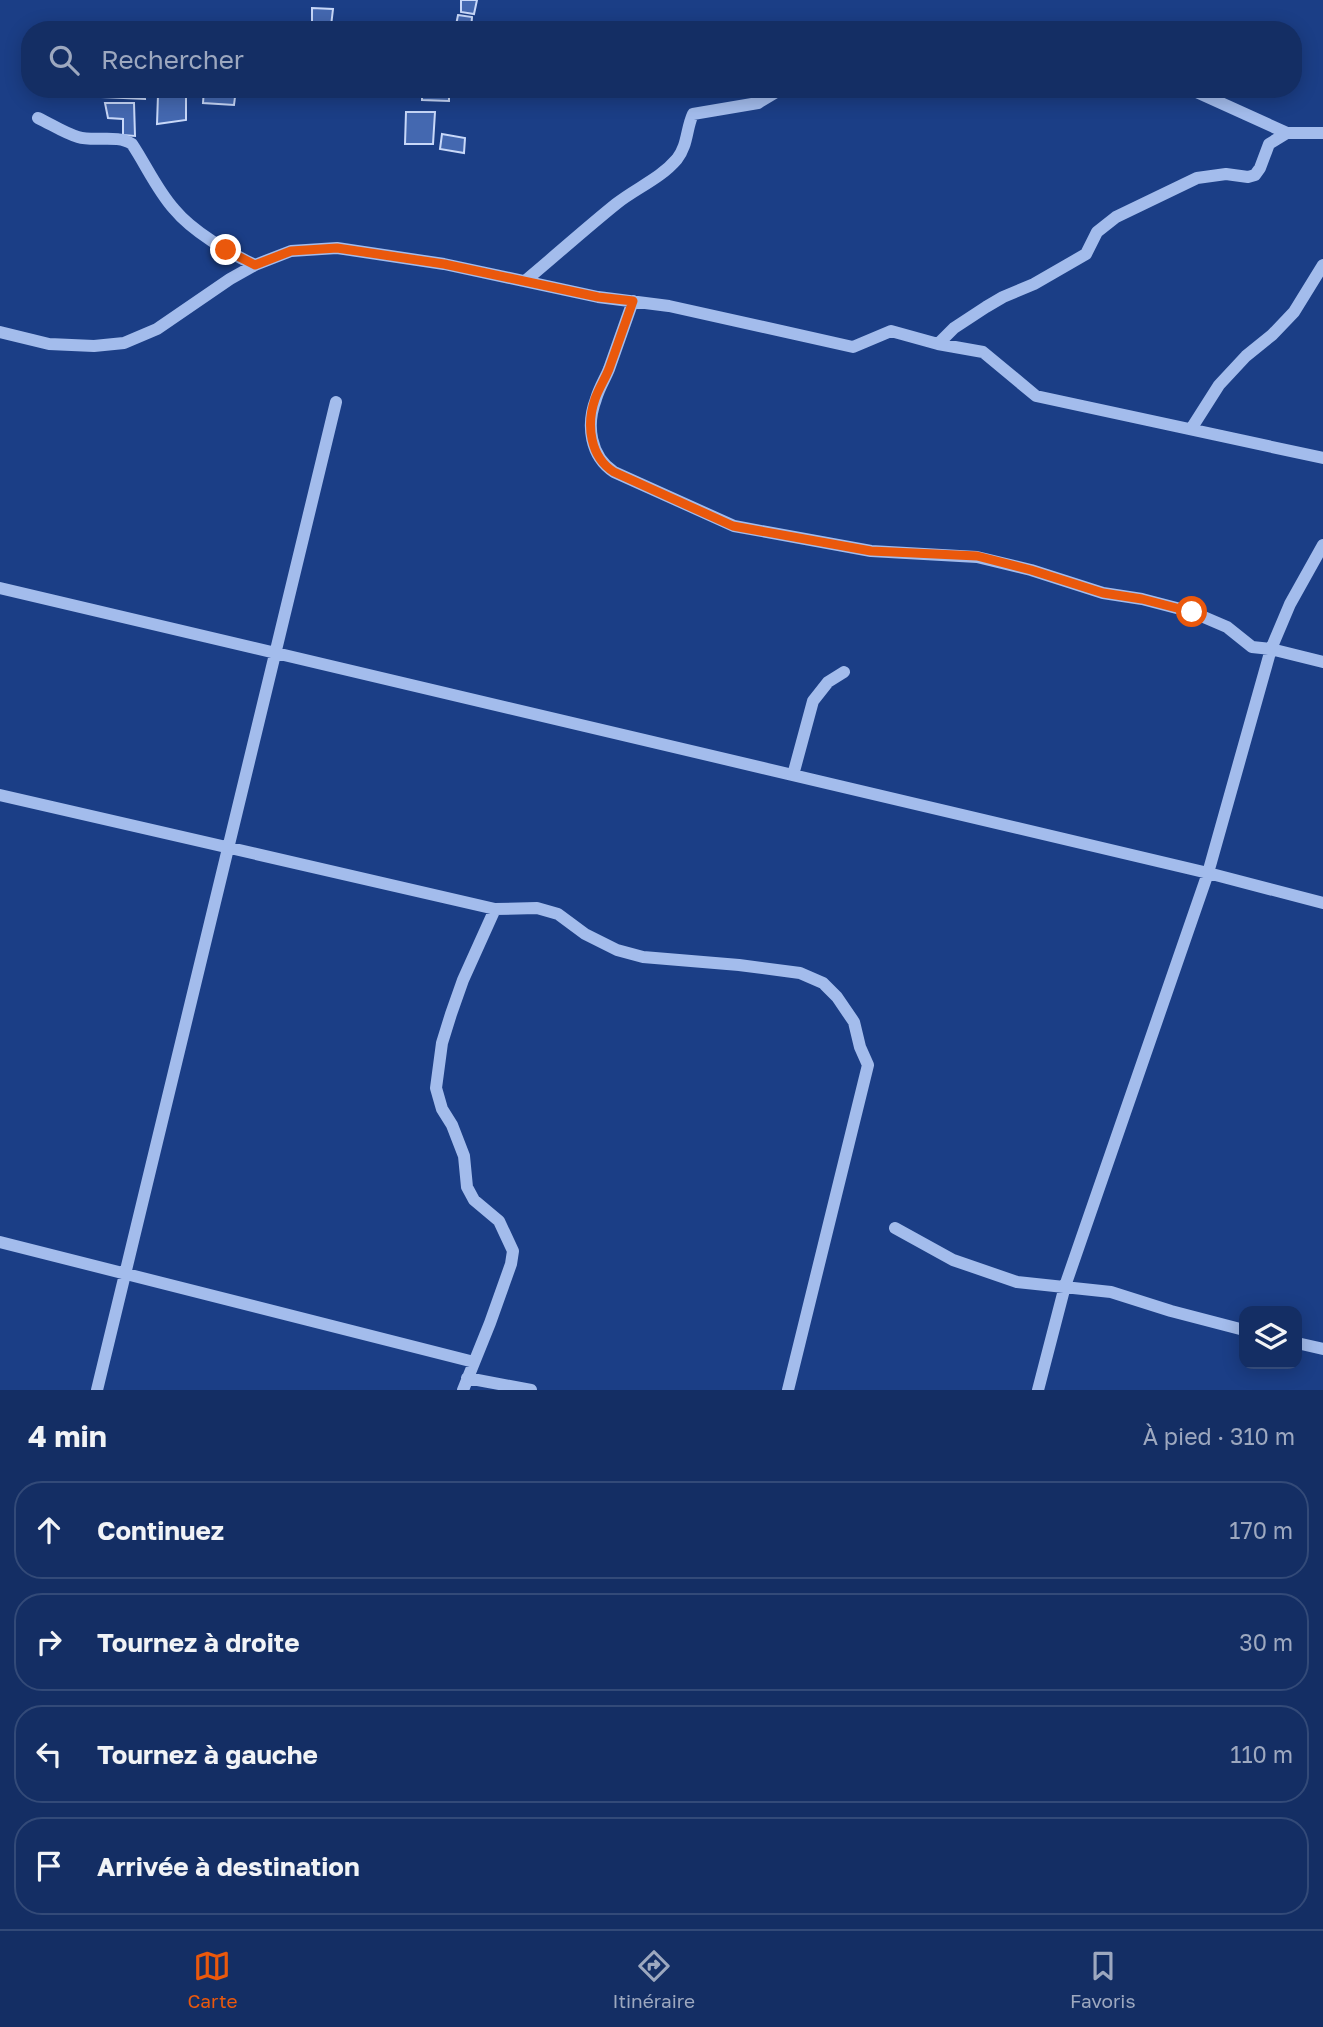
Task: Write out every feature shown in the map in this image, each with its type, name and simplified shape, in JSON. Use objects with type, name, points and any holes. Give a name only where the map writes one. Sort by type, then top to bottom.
[{"type":"street","points":[[525,281],[618,202],[660,175],[678,158],[687,140],[693,114],[758,103],[766,98]]},
{"type":"street","points":[[1210,98],[1287,133],[1323,133]]},
{"type":"street","points":[[38,118],[76,137],[126,140],[132,144],[174,209],[226,250],[255,265]]},
{"type":"street","points":[[938,344],[954,328],[986,307],[1081,258],[1090,249],[1097,232],[1116,217],[1197,178],[1226,174],[1248,177],[1255,175],[1261,168],[1269,145],[1287,133]]},
{"type":"street","points":[[0,332],[49,344],[94,346],[124,343],[157,329],[255,265],[291,251],[337,248],[444,264],[598,297],[683,308],[853,347],[891,331],[938,344],[983,352],[1036,396],[1323,458]]},
{"type":"street","points":[[1191,429],[1219,385],[1294,312],[1323,265]]},
{"type":"street","points":[[633,301],[595,400],[590,424],[591,440],[600,460],[614,472],[733,526],[871,551],[977,556],[1103,593],[1142,599],[1192,612],[1227,626],[1252,647],[1323,662]]},
{"type":"street","points":[[97,1390],[336,402]]},
{"type":"street","points":[[1038,1390],[1065,1286],[1208,873],[1271,649],[1290,604],[1323,545]]},
{"type":"street","points":[[0,588],[1208,873],[1323,903]]},
{"type":"street","points":[[793,775],[813,701],[828,682],[844,672]]},
{"type":"street","points":[[0,795],[495,909],[537,908],[558,914],[585,934],[617,950],[643,957],[800,973],[823,983],[837,997],[854,1022],[860,1047],[869,1065],[788,1390]]},
{"type":"street","points":[[495,909],[451,1014],[442,1042],[436,1088],[442,1109],[452,1125],[464,1156],[467,1186],[474,1199],[499,1220],[513,1251],[511,1264],[465,1384],[531,1390]]},
{"type":"street","points":[[895,1228],[953,1260],[1017,1282],[1111,1292],[1239,1329]]},
{"type":"street","points":[[0,1242],[474,1362]]},
{"type":"street","points":[[1302,1344],[1323,1349]]},
{"type":"building","points":[[461,0],[477,0],[474,14],[461,12]]},
{"type":"building","points":[[312,8],[333,9],[332,21],[312,21]]},
{"type":"building","points":[[458,15],[472,17],[472,21],[457,21]]},
{"type":"building","points":[[158,98],[186,98],[186,120],[157,124]]},
{"type":"building","points":[[203,98],[235,98],[234,105],[203,103]]},
{"type":"building","points":[[422,98],[449,98],[449,101]]},
{"type":"building","points":[[105,103],[134,103],[135,136],[123,135],[123,119],[108,118]]},
{"type":"building","points":[[406,112],[435,112],[433,144],[405,144]]},
{"type":"building","points":[[442,134],[465,138],[464,153],[440,149]]},
{"type":"route","points":[[226,250],[255,265],[291,251],[337,248],[444,264],[598,297],[633,301],[595,400],[590,424],[591,440],[600,460],[614,472],[733,526],[871,551],[977,556],[1103,593],[1142,599],[1192,612]]}]
